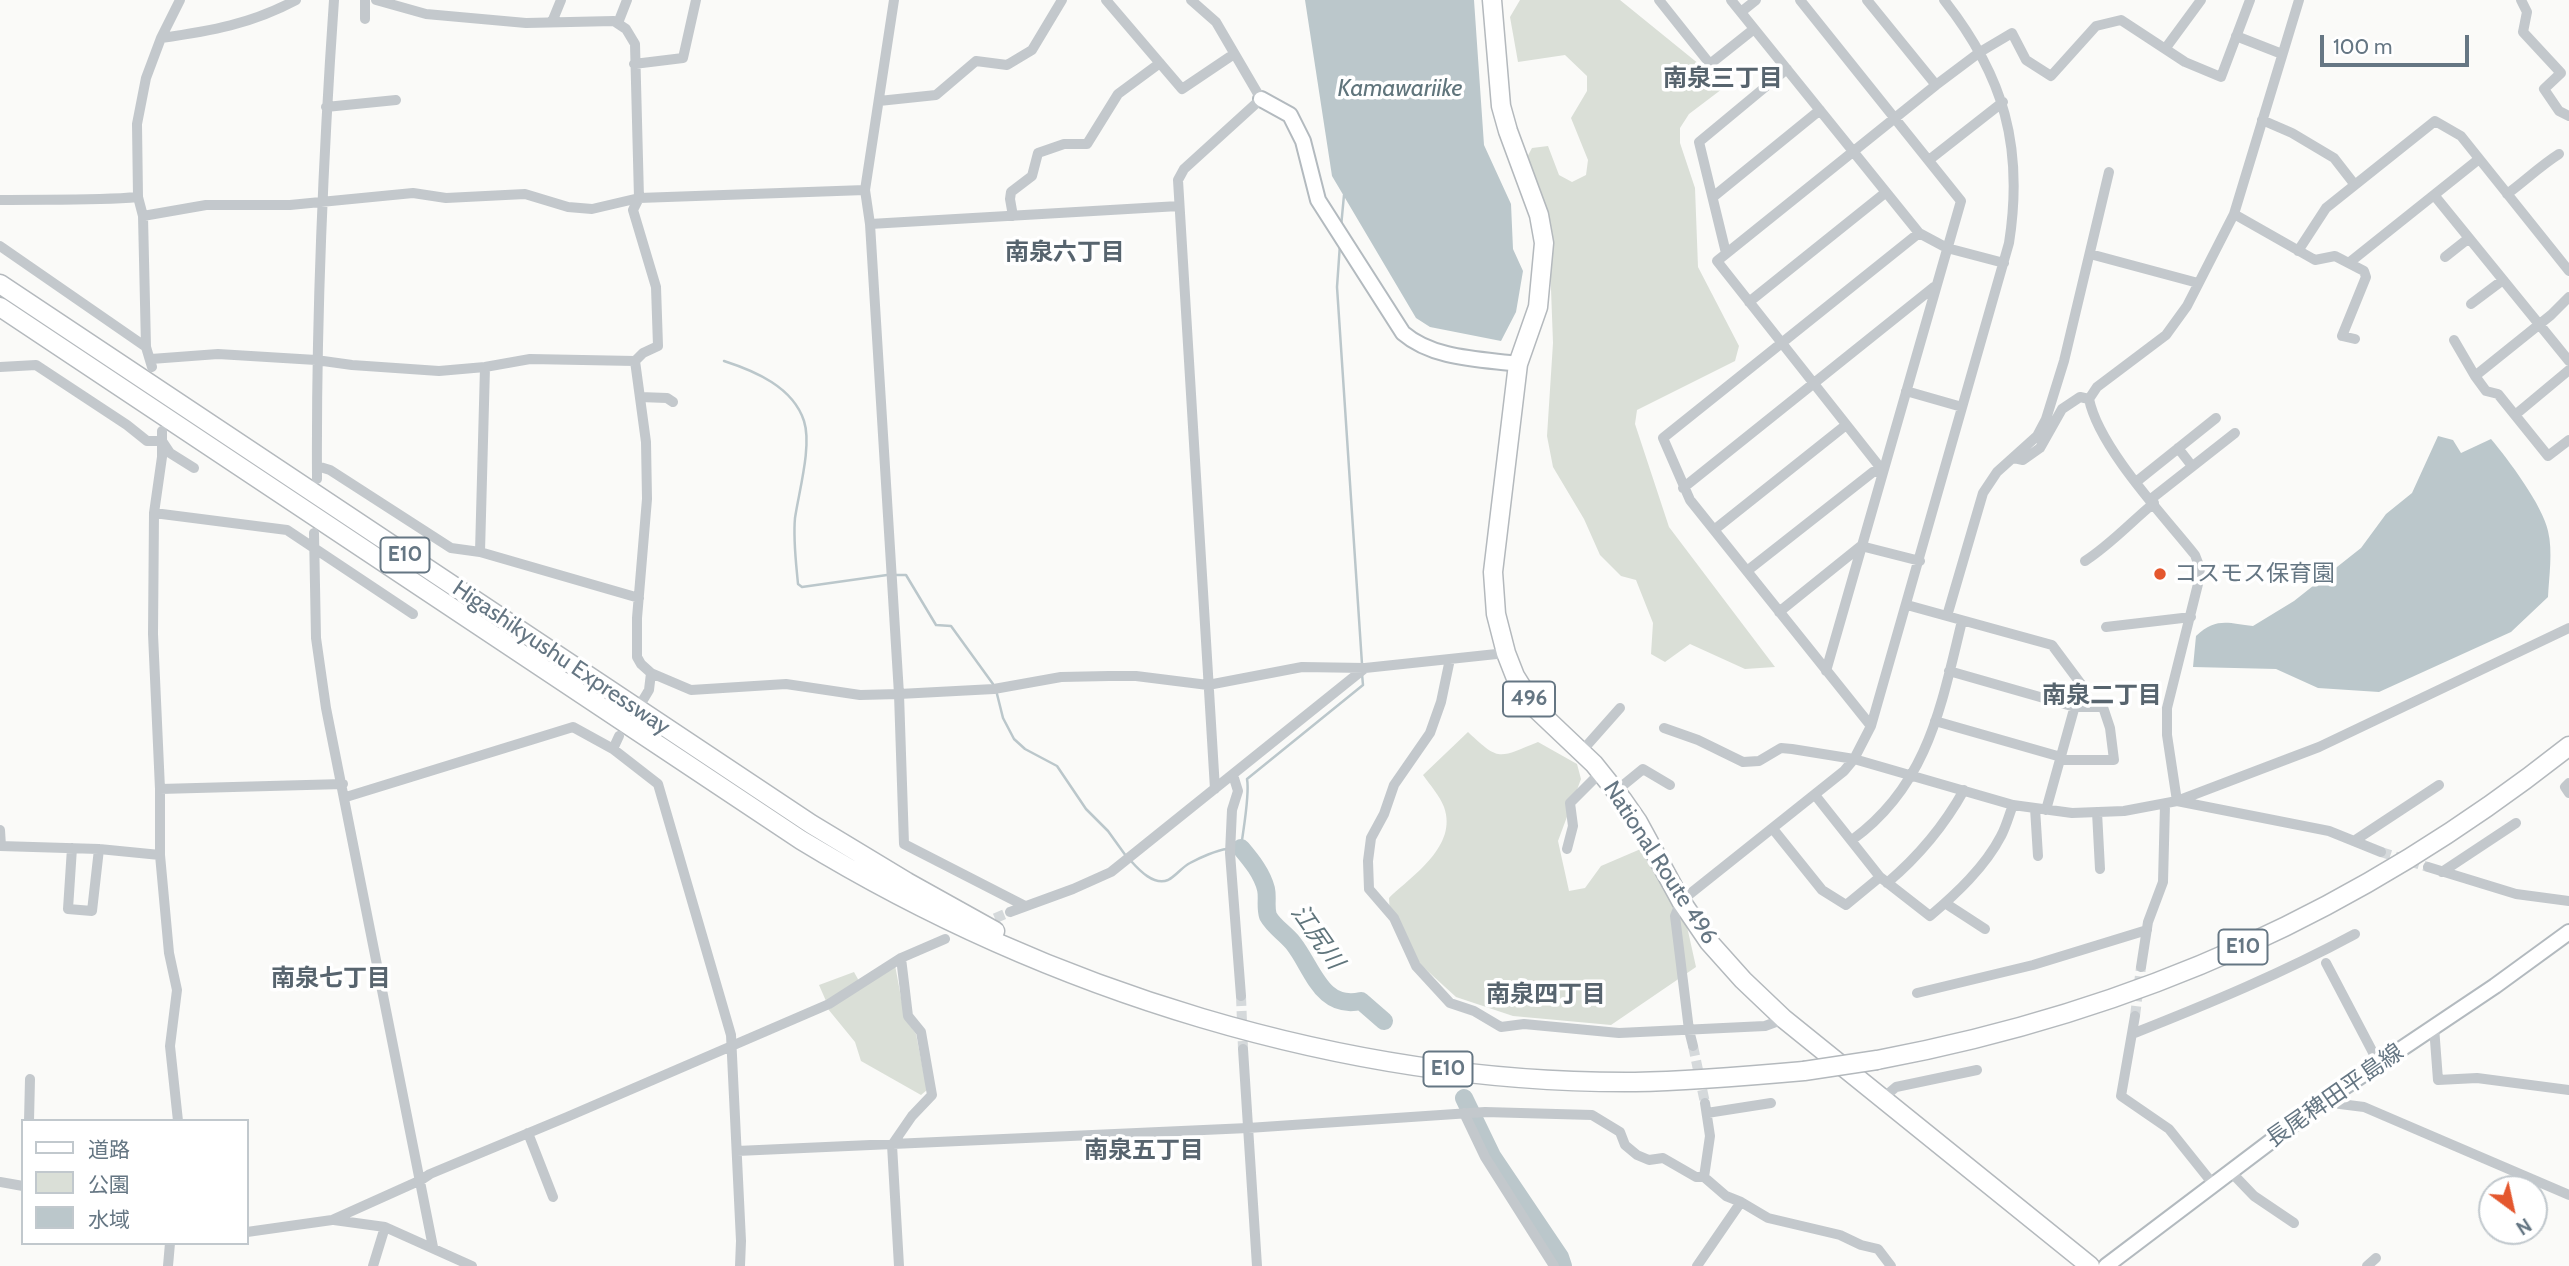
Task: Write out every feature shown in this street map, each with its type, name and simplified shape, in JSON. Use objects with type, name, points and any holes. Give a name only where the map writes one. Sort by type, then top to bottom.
[{"type":"highway","name":"National Route 496","points":[[1492,0],[1501,106],[1539,215],[1544,243],[1538,307],[1518,364],[1493,572],[1496,614],[1515,676],[1535,708],[1601,772],[1616,791],[1638,822],[1681,901],[1709,942],[1743,980],[1784,1019],[2090,1266]]},
{"type":"highway","name":"Higashikyushu Expressway","points":[[0,284],[811,824],[961,912],[1102,983]]},
{"type":"highway","name":"Higashikyushu Expressway","points":[[0,307],[822,853],[945,920],[1028,956],[1192,1015],[1253,1032],[1379,1060],[1509,1077],[1635,1082],[1804,1071],[1877,1060],[1968,1041],[2094,1006],[2168,979],[2284,929],[2383,875],[2454,831],[2569,746]]},
{"type":"main road","points":[[1261,99],[1290,115],[1303,141],[1318,200],[1403,333],[1417,345],[1435,351],[1518,364]]},
{"type":"main road","name":"長尾稗田平島線","points":[[2106,1266],[2328,1098],[2569,932]]},
{"type":"street","points":[[180,0],[161,38],[146,78],[137,124],[138,197],[143,216],[146,346],[151,363],[218,354],[439,371],[530,359],[635,361],[643,353],[658,346],[656,287],[634,210],[639,198],[635,44],[626,29],[614,20],[526,23],[426,14],[376,0]]},
{"type":"street","points":[[161,38],[214,31],[252,21],[296,0]]},
{"type":"street","points":[[317,479],[316,360],[326,107],[334,0]]},
{"type":"street","points":[[365,0],[365,19]]},
{"type":"street","points":[[552,22],[561,0]]},
{"type":"street","points":[[618,23],[626,0]]},
{"type":"street","points":[[634,64],[683,58],[696,0]]},
{"type":"street","points":[[894,0],[865,190],[870,224],[899,694],[904,844],[1025,906]]},
{"type":"street","points":[[879,101],[936,96],[976,61],[1007,65],[1032,50],[1062,0]]},
{"type":"street","points":[[1106,0],[1182,89],[1234,54]]},
{"type":"street","points":[[1191,0],[1216,22],[1261,99],[1180,173],[1178,180],[1215,789]]},
{"type":"street","points":[[1659,0],[1710,64],[1754,29]]},
{"type":"street","points":[[1731,0],[1919,233],[1947,247],[2004,263]]},
{"type":"street","points":[[1741,12],[1756,0]]},
{"type":"street","points":[[1800,0],[1961,201],[1826,671]]},
{"type":"street","points":[[1867,0],[1936,85]]},
{"type":"street","points":[[1693,1046],[1675,916],[1681,901],[1844,771],[1854,759],[1871,726],[2004,263],[2015,207],[2015,178],[2009,125],[1995,81],[1980,52],[1944,0]]},
{"type":"street","points":[[2165,49],[2201,0]]},
{"type":"street","points":[[1883,471],[1717,261],[1936,85],[1980,52],[2012,33],[2026,60],[2051,76],[2096,26],[2121,20],[2185,62],[2221,77],[2250,0]]},
{"type":"street","points":[[2089,399],[2097,387],[2166,335],[2187,306],[2234,214],[2299,0]]},
{"type":"street","points":[[2521,0],[2527,12],[2523,32],[2561,74],[2544,89],[2559,111],[2569,116]]},
{"type":"street","points":[[2236,36],[2282,54]]},
{"type":"street","points":[[1013,216],[1011,192],[1032,176],[1038,153],[1064,144],[1087,144],[1118,94],[1160,63]]},
{"type":"street","points":[[1726,253],[1699,142],[1787,69]]},
{"type":"street","points":[[326,107],[396,100]]},
{"type":"street","points":[[1929,160],[2003,102]]},
{"type":"street","points":[[1713,197],[1820,110]]},
{"type":"street","points":[[2262,120],[2292,133],[2334,158],[2356,185]]},
{"type":"street","points":[[2298,251],[2326,208],[2435,121],[2461,136],[2569,271]]},
{"type":"street","points":[[2507,194],[2532,176],[2540,166],[2559,155]]},
{"type":"street","points":[[2350,262],[2479,159]]},
{"type":"street","points":[[1947,616],[1983,493],[1997,472],[2037,436],[2046,419],[2064,361],[2109,172]]},
{"type":"street","points":[[143,216],[206,205],[290,205],[413,193],[446,198],[525,194],[568,207],[592,209],[639,198],[865,190]]},
{"type":"street","points":[[1749,302],[1885,193]]},
{"type":"street","points":[[2434,195],[2569,361]]},
{"type":"street","points":[[0,200],[107,200],[138,197]]},
{"type":"street","points":[[870,224],[1179,206]]},
{"type":"street","points":[[2234,214],[2315,260],[2335,256],[2364,271],[2366,277],[2342,336],[2355,339]]},
{"type":"street","points":[[1871,726],[1690,500],[1663,438],[1919,233]]},
{"type":"street","points":[[2445,257],[2469,238]]},
{"type":"street","points":[[0,246],[146,346]]},
{"type":"street","points":[[2090,254],[2198,283]]},
{"type":"street","points":[[2471,304],[2503,280]]},
{"type":"street","points":[[1683,488],[1935,287]]},
{"type":"street","points":[[2475,376],[2569,297]]},
{"type":"street","points":[[2454,340],[2486,391],[2498,394],[2548,456],[2569,440]]},
{"type":"street","points":[[635,361],[646,442],[648,499],[639,598],[637,657],[640,664],[651,673],[691,690],[786,684],[860,695],[899,694],[994,689],[1061,677],[1085,676],[1136,676],[1208,685],[1302,667],[1365,668],[1506,653]]},
{"type":"street","points":[[0,367],[36,365],[147,441],[162,436]]},
{"type":"street","points":[[480,552],[485,367]]},
{"type":"street","points":[[2515,415],[2569,370]]},
{"type":"street","points":[[1906,391],[1962,407]]},
{"type":"street","points":[[640,397],[667,398],[673,402]]},
{"type":"street","points":[[2014,458],[2023,460],[2040,448],[2062,409],[2080,397],[2089,399]]},
{"type":"street","points":[[2089,399],[2098,426],[2136,482],[2198,561],[2200,568],[2191,617],[2167,708],[2167,735],[2177,801]]},
{"type":"street","points":[[2136,482],[2216,418]]},
{"type":"street","points":[[1714,530],[1846,425]]},
{"type":"street","points":[[2085,562],[2192,466],[2235,433]]},
{"type":"street","points":[[162,436],[170,453],[194,468]]},
{"type":"street","points":[[162,436],[162,457],[154,513],[153,634],[160,855],[169,953],[177,990],[170,1046],[178,1119]]},
{"type":"street","points":[[2178,448],[2192,466]]},
{"type":"street","points":[[317,466],[330,470],[450,548],[480,552],[639,598]]},
{"type":"street","points":[[1747,572],[1873,472],[1883,471]]},
{"type":"street","points":[[154,513],[286,530],[413,614]]},
{"type":"street","points":[[314,533],[316,638],[327,708],[433,1247]]},
{"type":"street","points":[[1861,546],[1920,561]]},
{"type":"street","points":[[1779,612],[1861,546]]},
{"type":"street","points":[[1907,606],[2052,645],[2081,684],[2061,757],[2040,809],[2038,856]]},
{"type":"street","points":[[2106,627],[2191,617]]},
{"type":"street","points":[[1852,840],[1885,813],[1913,775],[1935,721],[1962,621]]},
{"type":"street","points":[[1664,728],[1698,740],[1743,762],[1759,761],[1781,748],[1854,759],[2013,805],[2072,813],[2165,805],[2319,747],[2569,628]]},
{"type":"street","points":[[1450,659],[1441,702],[1430,733],[1394,785],[1384,814],[1371,838],[1368,861],[1369,889],[1395,918],[1416,966],[1450,1003],[1474,1011],[1501,1027],[1524,1024],[1619,1033],[1765,1026],[1784,1019]]},
{"type":"street","points":[[1010,912],[1111,872],[1365,668]]},
{"type":"street","points":[[1935,721],[2066,760],[2114,760],[2110,728],[2103,707],[2075,707],[1950,671]]},
{"type":"street","points":[[643,700],[649,690],[651,673]]},
{"type":"street","points":[[1581,752],[1620,708]]},
{"type":"street","points":[[346,797],[573,727],[613,749],[658,784],[731,1035],[740,1266]]},
{"type":"street","points":[[613,749],[619,736]]},
{"type":"street","points":[[1616,791],[1643,769],[1670,785]]},
{"type":"street","points":[[1567,849],[1573,825],[1570,803],[1601,772]]},
{"type":"street","points":[[1233,775],[1238,791],[1232,810],[1230,853],[1241,996]]},
{"type":"street","points":[[2569,783],[2565,786],[2569,793]]},
{"type":"street","points":[[160,789],[343,785]]},
{"type":"street","points":[[2354,841],[2439,785]]},
{"type":"street","points":[[1773,829],[1822,890],[1846,905],[1906,867],[1943,826],[1964,790]]},
{"type":"street","points":[[1815,795],[1883,880],[1930,916],[1985,860],[1996,844],[2013,805]]},
{"type":"street","points":[[2177,801],[2329,831],[2381,852]]},
{"type":"street","points":[[2141,967],[2147,930],[2163,882],[2165,805]]},
{"type":"street","points":[[2097,812],[2100,869]]},
{"type":"street","points":[[2442,872],[2516,824]]},
{"type":"street","points":[[0,830],[0,846],[99,849],[160,855]]},
{"type":"street","points":[[72,848],[68,909],[92,911],[99,849]]},
{"type":"street","points":[[2428,867],[2516,894],[2569,901]]},
{"type":"street","points":[[1945,903],[1985,929]]},
{"type":"street","points":[[1917,993],[2034,965],[2147,930]]},
{"type":"street","points":[[2132,1034],[2254,985],[2355,934]]},
{"type":"street","points":[[332,1220],[430,1174],[829,1003],[901,958],[945,939]]},
{"type":"street","points":[[899,1266],[892,1145],[912,1116],[932,1095],[921,1032],[908,1016],[901,958]]},
{"type":"street","points":[[2326,963],[2379,1064]]},
{"type":"street","points":[[2134,1016],[2121,1096],[2169,1129],[2213,1184]]},
{"type":"street","points":[[2434,1027],[2438,1080],[2477,1078],[2569,1090]]},
{"type":"street","points":[[1243,1049],[1257,1266]]},
{"type":"street","points":[[1883,1098],[1896,1087],[1977,1070]]},
{"type":"street","points":[[29,1119],[30,1079]]},
{"type":"street","points":[[2328,1098],[2332,1103],[2364,1107],[2569,1195]]},
{"type":"street","points":[[1704,1177],[1710,1136],[1706,1108],[1771,1103]]},
{"type":"street","points":[[737,1151],[1248,1128],[1485,1112],[1592,1115],[1620,1132],[1625,1145],[1637,1155],[1649,1160],[1663,1158],[1696,1177],[1704,1177],[1726,1196],[1768,1218],[1840,1235],[1861,1245],[1878,1249],[1891,1266]]},
{"type":"street","points":[[1464,1113],[1485,1157],[1553,1266]]},
{"type":"street","points":[[528,1133],[553,1197]]},
{"type":"street","points":[[2230,1171],[2254,1196],[2294,1223]]},
{"type":"street","points":[[0,1182],[21,1185]]},
{"type":"street","points":[[1697,1266],[1741,1202]]},
{"type":"street","points":[[248,1232],[332,1220],[385,1227],[472,1266]]},
{"type":"street","points":[[373,1266],[385,1227]]},
{"type":"street","points":[[168,1266],[170,1245]]},
{"type":"street","points":[[2367,1266],[2376,1258]]},
{"type":"green space","points":[[1520,0],[1620,0],[1726,86],[1689,114],[1680,128],[1680,143],[1695,188],[1698,267],[1739,346],[1735,361],[1637,410],[1635,424],[1669,527],[1775,667],[1745,669],[1690,644],[1665,662],[1651,654],[1653,623],[1636,580],[1621,576],[1600,555],[1584,519],[1553,467],[1547,436],[1553,343],[1549,235],[1539,190],[1525,161],[1532,148],[1548,146],[1559,175],[1572,182],[1586,175],[1588,160],[1571,118],[1587,91],[1587,76],[1565,55],[1518,62],[1510,17]]},
{"type":"green space","points":[[1468,732],[1494,753],[1507,754],[1538,742],[1577,764],[1581,779],[1558,841],[1569,891],[1585,888],[1601,866],[1643,848],[1686,922],[1696,967],[1611,1025],[1513,1016],[1456,997],[1421,965],[1390,914],[1389,898],[1431,859],[1439,847],[1447,821],[1444,807],[1423,775]]},
{"type":"green space","points":[[895,965],[905,1019],[916,1034],[927,1090],[921,1095],[861,1061],[855,1042],[828,1009]]},
{"type":"green space","points":[[854,972],[859,981],[826,1001],[819,985]]},
{"type":"water","name":"Kamawariike","points":[[1305,0],[1474,0],[1484,145],[1511,204],[1513,249],[1523,271],[1516,312],[1501,341],[1430,327],[1416,318],[1332,176]]},
{"type":"water","points":[[2438,436],[2453,440],[2461,453],[2491,439],[2524,483],[2545,521],[2550,547],[2548,597],[2511,632],[2379,692],[2318,688],[2276,669],[2193,667],[2196,636],[2203,630],[2223,623],[2253,626],[2294,601],[2361,548],[2386,514],[2412,493]]},
{"type":"waterway","points":[[1341,227],[1344,195]]},
{"type":"waterway","points":[[1340,244],[1337,287],[1362,664]]},
{"type":"waterway","points":[[724,361],[772,382],[791,399],[804,421],[806,456],[794,526],[798,584],[802,587],[887,575]]},
{"type":"waterway","points":[[894,575],[906,575],[936,625],[951,626],[993,684]]},
{"type":"waterway","points":[[1233,849],[1241,848],[1247,779],[1363,685],[1362,674]]},
{"type":"waterway","points":[[996,690],[1003,718],[1014,739],[1025,749],[1057,766],[1086,809],[1108,831],[1126,856]]},
{"type":"waterway","name":"江尻川","points":[[1241,848],[1256,867],[1264,883],[1268,916],[1293,943],[1320,985],[1336,999],[1347,1002],[1361,1001],[1384,1021]]},
{"type":"waterway","points":[[1131,861],[1147,876],[1163,881],[1194,861],[1227,849]]},
{"type":"waterway","name":"江尻川","points":[[1464,1098],[1492,1156],[1560,1257],[1563,1266]]},
{"type":"tunnel","points":[[2381,852],[2428,867]]},
{"type":"tunnel","points":[[981,924],[1010,912]]},
{"type":"tunnel","points":[[2135,1016],[2141,967]]},
{"type":"tunnel","points":[[1241,996],[1243,1049]]},
{"type":"tunnel","points":[[1693,1046],[1705,1103]]},
{"type":"place","name":"コスモス保育園","points":[[2160,574]]},
{"type":"district","name":"南泉三丁目","points":[[1723,79]]},
{"type":"district","name":"南泉六丁目","points":[[1065,253]]},
{"type":"district","name":"南泉二丁目","points":[[2102,696]]},
{"type":"district","name":"南泉七丁目","points":[[331,979]]},
{"type":"district","name":"南泉四丁目","points":[[1546,995]]},
{"type":"district","name":"南泉五丁目","points":[[1144,1151]]}]
